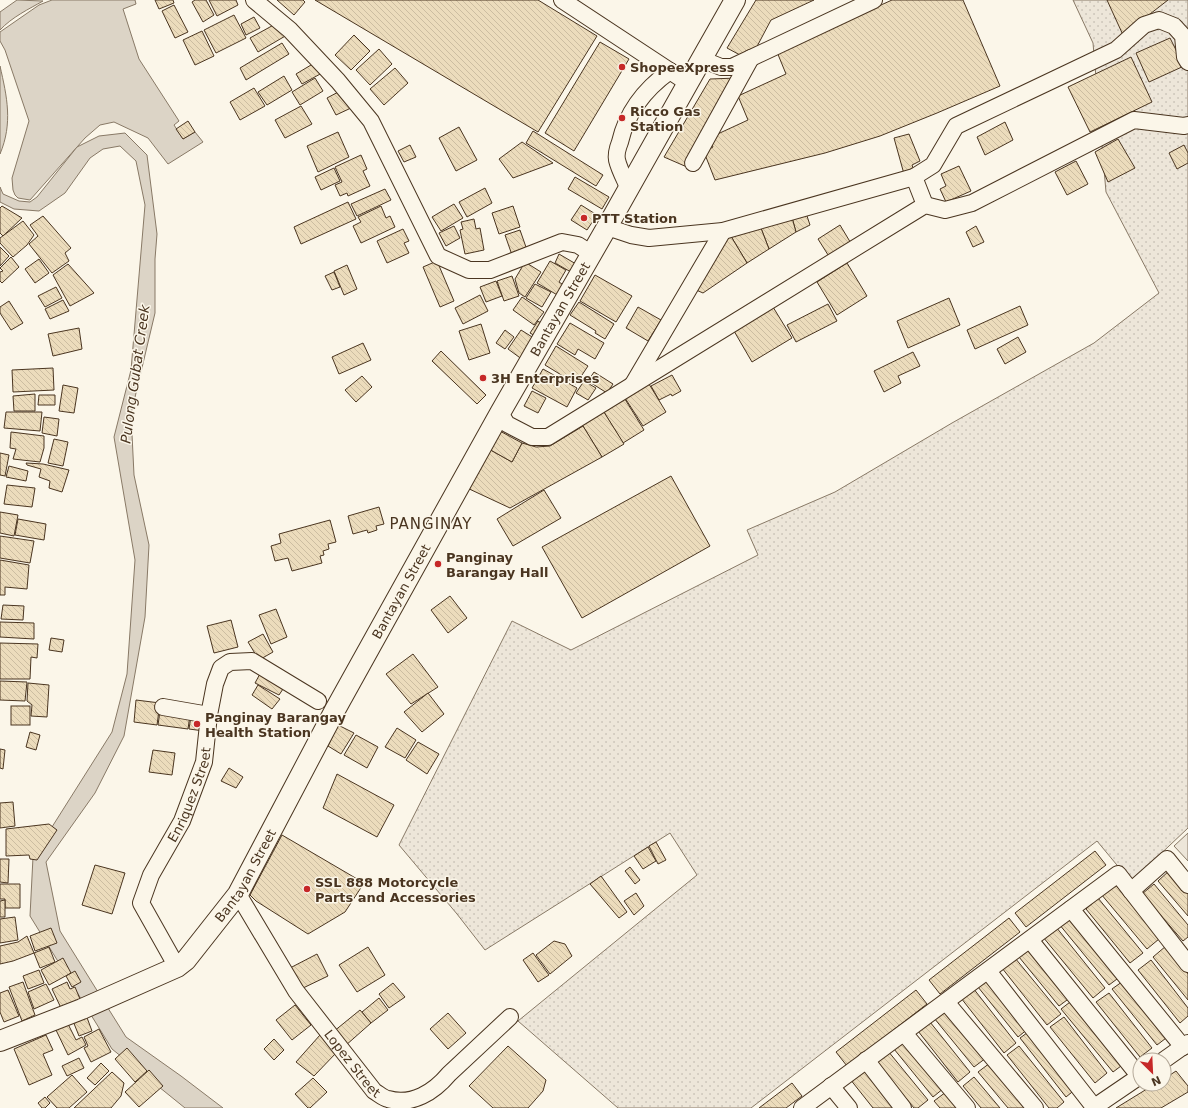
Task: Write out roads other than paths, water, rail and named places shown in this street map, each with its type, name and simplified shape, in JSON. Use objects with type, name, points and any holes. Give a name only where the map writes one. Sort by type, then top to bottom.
[{"type":"main road","name":"Bantayan Street","points":[[0,1041],[82,1009],[177,967],[186,960],[238,894],[328,706],[608,227],[735,0]]},
{"type":"street","points":[[254,0],[290,30],[338,81],[371,120],[438,256],[469,270],[490,270],[562,242],[578,245],[592,254]]},
{"type":"street","points":[[562,0],[688,83]]},
{"type":"street","points":[[701,59],[721,67],[732,67],[866,2]]},
{"type":"street","points":[[608,227],[631,235],[648,238],[723,231],[914,176],[933,165],[956,126],[1116,50],[1144,25],[1159,20],[1174,26],[1183,36],[1185,57],[1188,62]]},
{"type":"street","points":[[693,163],[751,58]]},
{"type":"street","points":[[629,189],[617,160],[622,134],[632,110],[640,98],[654,83],[670,71]]},
{"type":"street","points":[[500,413],[507,424],[532,437],[548,437],[925,205],[945,210],[972,203],[1134,120],[1184,126],[1188,125]]},
{"type":"street","points":[[914,176],[925,205]]},
{"type":"street","points":[[631,387],[723,231]]},
{"type":"street","name":"Enriquez Street","points":[[177,967],[141,903],[150,875],[182,820],[204,762],[215,684],[221,668],[230,662],[252,661],[328,706]]},
{"type":"street","points":[[163,707],[210,714]]},
{"type":"street","points":[[1131,891],[1167,859],[1188,885]]},
{"type":"street","points":[[802,1108],[1118,874],[1188,964]]},
{"type":"street","name":"Lopez Street","points":[[238,894],[296,991],[374,1091],[386,1099],[401,1102],[429,1093],[510,1018]]},
{"type":"street","points":[[1072,909],[1186,1045],[1172,1055]]},
{"type":"street","points":[[1030,940],[1132,1066]]},
{"type":"street","points":[[988,971],[1094,1108],[1132,1082]]},
{"type":"street","points":[[946,1002],[1035,1108]]},
{"type":"street","points":[[904,1033],[967,1108]]},
{"type":"street","points":[[866,1060],[903,1108]]},
{"type":"street","points":[[831,1086],[849,1108]]},
{"type":"water","points":[[17,0],[43,1],[15,17],[0,30],[0,12]]},
{"type":"water","points":[[52,0],[135,0],[136,4],[123,9],[139,59],[179,121],[174,125],[183,139],[195,132],[203,142],[168,164],[148,138],[114,122],[100,125],[85,138],[30,200],[18,198],[13,190],[12,178],[29,121],[5,50],[0,41],[0,32],[39,5]]},
{"type":"water","points":[[0,66],[7,99],[8,121],[4,143],[0,154]]},
{"type":"water","name":"Pulong Gubat Creek","points":[[125,133],[147,155],[157,234],[155,259],[155,313],[131,414],[134,475],[149,545],[145,617],[124,736],[95,793],[46,862],[60,931],[126,1037],[223,1108],[185,1108],[112,1049],[30,916],[33,857],[112,732],[127,674],[135,560],[114,437],[131,370],[145,205],[136,161],[120,146],[103,149],[90,158],[65,193],[39,211],[14,209],[0,202],[0,187],[3,194],[19,201],[30,202],[37,197],[77,147],[99,136]]},
{"type":"place","name":"ShopeeXpress","points":[[622,67]]},
{"type":"place","name":"Ricco Gas Station","points":[[622,118]]},
{"type":"place","name":"PTT Station","points":[[584,218]]},
{"type":"place","name":"3H Enterprises","points":[[483,378]]},
{"type":"place","name":"Panginay Barangay Hall","points":[[438,564]]},
{"type":"place","name":"Panginay Barangay Health Station","points":[[197,724]]},
{"type":"place","name":"SSL 888 Motorcycle Parts and Accessories","points":[[307,889]]},
{"type":"district","name":"PANGINAY","points":[[431,524]]}]
